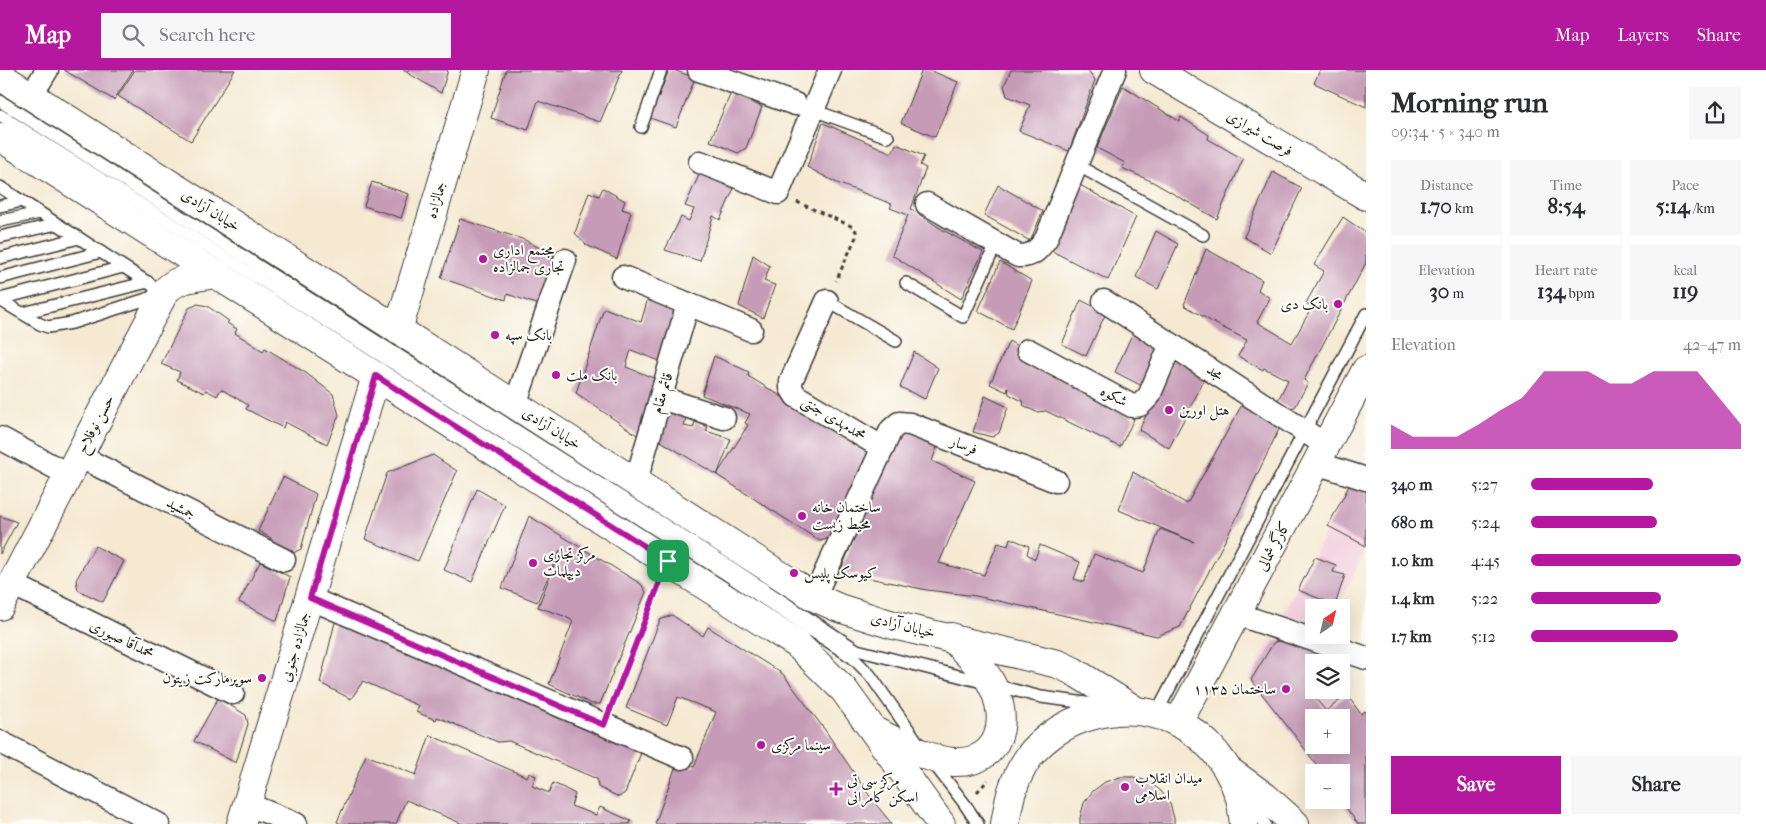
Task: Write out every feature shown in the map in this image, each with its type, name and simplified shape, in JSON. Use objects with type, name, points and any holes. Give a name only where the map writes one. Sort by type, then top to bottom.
[{"type":"main road","name":"جمالزاده","points":[[398,330],[476,70]]},
{"type":"main road","name":"فرصت شیرازی","points":[[1154,70],[1366,196]]},
{"type":"main road","name":"خیابان آزادی","points":[[0,76],[814,597],[839,608],[893,625],[951,637],[1058,664],[1156,716]]},
{"type":"main road","points":[[0,137],[797,644],[844,690],[941,824]]},
{"type":"main road","name":"حسن نوفلاح","points":[[6,595],[74,465],[156,288],[178,281],[216,274]]},
{"type":"main road","name":"کارگر شمالی","points":[[1156,716],[1237,614],[1316,446],[1366,370]]},
{"type":"main road","name":"جمالزاده جنوبی","points":[[244,814],[376,376]]},
{"type":"main road","points":[[874,731],[927,754],[952,762],[968,762],[988,752],[995,744],[1001,724],[1001,710],[992,684],[981,668],[951,637]]},
{"type":"main road","points":[[1005,824],[1010,794],[1023,765],[1044,740],[1072,722],[1103,712],[1156,716],[1210,745],[1228,770],[1240,799],[1244,824]]},
{"type":"main road","points":[[1228,770],[1269,800],[1295,824]]},
{"type":"street","points":[[31,96],[48,70]]},
{"type":"street","points":[[698,70],[804,107]]},
{"type":"street","points":[[700,162],[778,193],[804,107],[830,70]]},
{"type":"street","points":[[927,204],[1018,256],[1035,252],[1046,239],[1115,70]]},
{"type":"street","points":[[515,405],[565,260]]},
{"type":"street","points":[[623,277],[750,330]]},
{"type":"street","name":"محمدمهدی جنتی","points":[[814,597],[883,448],[796,396],[791,388],[791,381],[828,301]]},
{"type":"street","name":"مجد","points":[[1104,301],[1171,344],[1366,479]]},
{"type":"street","name":"قائم مقام","points":[[636,482],[688,304]]},
{"type":"street","name":"شکوه","points":[[1028,350],[1132,406],[1140,404],[1149,396],[1171,344]]},
{"type":"street","points":[[660,398],[724,418]]},
{"type":"street","name":"فرسار","points":[[883,448],[894,426],[904,423],[1056,481]]},
{"type":"street","name":"جمشید","points":[[0,438],[74,465],[284,560]]},
{"type":"street","name":"محمدآقا صبوری","points":[[6,595],[233,693]]},
{"type":"street","points":[[310,598],[682,758]]},
{"type":"street","points":[[1237,614],[1366,658]]},
{"type":"street","points":[[0,742],[158,824]]},
{"type":"street","points":[[244,814],[296,824]]},
{"type":"lane","points":[[641,127],[661,70]]},
{"type":"lane","points":[[0,101],[730,566],[858,650],[1041,697],[1156,716],[1316,446],[1366,314]]},
{"type":"lane","points":[[804,107],[888,137]]},
{"type":"lane","points":[[0,115],[718,569],[853,658],[870,675],[964,802],[978,824]]},
{"type":"lane","points":[[1077,165],[1203,235]]},
{"type":"lane","points":[[0,187],[156,288]]},
{"type":"lane","points":[[0,206],[22,201]]},
{"type":"lane","points":[[0,221],[40,213]]},
{"type":"lane","points":[[0,237],[57,224]]},
{"type":"lane","points":[[0,258],[79,238]]},
{"type":"lane","points":[[906,283],[964,316],[996,244]]},
{"type":"lane","points":[[0,278],[101,252]]},
{"type":"lane","points":[[0,299],[123,267]]},
{"type":"lane","points":[[0,299],[40,324],[48,326],[65,325],[156,288]]},
{"type":"lane","points":[[22,313],[156,288]]},
{"type":"lane","points":[[828,301],[896,341]]},
{"type":"lane","points":[[1228,770],[1265,824]]},
{"type":"path","points":[[778,193],[851,226],[856,231],[856,238],[828,301]]},
{"type":"path","points":[[604,725],[668,561]]},
{"type":"shaded area","points":[[1366,455],[1366,548],[1341,599],[1305,599],[1305,644],[1327,644],[1341,654],[1305,654],[1305,699],[1338,699],[1330,709],[1305,709],[1305,752],[1254,687],[1250,678]]},
{"type":"shaded area","points":[[1307,754],[1337,754],[1339,764],[1315,764]]},
{"type":"building","points":[[64,70],[133,70],[114,100]]},
{"type":"building","points":[[135,70],[235,70],[191,141],[118,96]]},
{"type":"building","points":[[403,70],[448,70],[441,93]]},
{"type":"building","points":[[506,70],[622,70],[600,122],[538,101],[528,130],[491,118]]},
{"type":"building","points":[[669,70],[695,78],[676,127],[650,118]]},
{"type":"building","points":[[922,70],[929,70],[958,82],[935,137],[901,123]]},
{"type":"building","points":[[1011,70],[1088,70],[1095,80],[1069,151],[1019,131],[1030,105],[1007,96],[1004,86]]},
{"type":"building","points":[[1320,70],[1366,70],[1366,107],[1314,83]]},
{"type":"building","points":[[1123,86],[1179,121],[1181,117],[1209,135],[1208,139],[1243,159],[1217,219],[1153,182],[1122,168],[1125,163],[1097,148]]},
{"type":"building","points":[[731,93],[762,107],[746,148],[738,153],[710,141]]},
{"type":"building","points":[[823,123],[892,153],[896,144],[924,156],[920,165],[926,168],[911,209],[943,230],[983,252],[961,299],[892,255],[908,215],[890,208],[892,204],[837,183],[807,167]]},
{"type":"building","points":[[701,171],[735,186],[720,220],[713,216],[700,261],[665,250],[681,217],[689,221],[694,209],[685,206]]},
{"type":"building","points":[[1273,172],[1302,188],[1271,253],[1244,237]]},
{"type":"building","points":[[372,182],[409,194],[401,218],[364,206]]},
{"type":"building","points":[[998,185],[1043,211],[1030,241],[984,215]]},
{"type":"building","points":[[1080,185],[1136,217],[1108,280],[1052,251]]},
{"type":"building","points":[[603,188],[625,201],[622,209],[631,212],[617,259],[586,245],[575,233],[589,192],[599,196]]},
{"type":"building","points":[[1343,217],[1366,233],[1366,263],[1304,380],[1308,383],[1295,407],[1288,408],[1277,402],[1288,380],[1264,368],[1263,370],[1238,356],[1247,340],[1184,305],[1206,249],[1262,280],[1258,290],[1270,298],[1257,322],[1292,343],[1312,307],[1306,303],[1324,271],[1314,265]]},
{"type":"building","name":"مجتمع اداری تجاری جمالزاده","points":[[460,219],[525,240],[558,258],[542,306],[507,294],[506,300],[441,278]]},
{"type":"building","points":[[1156,231],[1178,244],[1158,289],[1136,277]]},
{"type":"building","points":[[753,255],[770,266],[764,281],[775,285],[763,318],[739,306]]},
{"type":"building","points":[[1000,262],[1032,281],[1012,329],[978,311]]},
{"type":"building","points":[[648,298],[678,310],[665,363],[631,350],[626,367],[661,381],[643,439],[576,393],[604,308],[641,322]]},
{"type":"building","points":[[1081,300],[1106,313],[1086,356],[1062,344]]},
{"type":"building","points":[[198,304],[207,306],[229,321],[227,323],[237,329],[235,333],[263,351],[265,348],[306,373],[333,394],[339,415],[327,444],[285,422],[283,428],[246,409],[248,405],[221,389],[217,396],[206,390],[204,393],[177,380],[180,372],[161,364],[189,308]]},
{"type":"building","points":[[1134,330],[1163,347],[1144,387],[1115,372]]},
{"type":"building","points":[[1009,341],[1134,419],[1120,447],[1046,411],[1036,412],[1023,405],[1024,402],[1009,394],[1008,388],[1007,392],[990,384]]},
{"type":"building","points":[[914,352],[938,368],[925,399],[900,387]]},
{"type":"building","name":"هتل اورین","points":[[1175,355],[1207,375],[1169,448],[1139,430]]},
{"type":"building","points":[[714,356],[749,372],[748,376],[872,452],[830,538],[820,541],[717,475],[748,425],[745,423],[750,414],[702,395]]},
{"type":"building","points":[[985,396],[1008,407],[999,433],[992,437],[973,432]]},
{"type":"building","points":[[1244,401],[1280,427],[1231,529],[1180,627],[1157,636],[976,596],[927,590],[840,572],[900,427],[939,442],[932,461],[975,481],[939,563],[984,575],[998,543],[1008,546],[1010,538],[1029,546],[1027,554],[1035,559],[1040,545],[1080,562],[1074,579],[1084,582],[1094,554],[1143,573],[1160,529],[1194,542],[1119,510],[1133,472],[1187,504]]},
{"type":"building","points":[[667,410],[687,414],[684,426],[693,428],[695,422],[708,427],[706,431],[731,439],[717,475],[659,440]]},
{"type":"building","points":[[433,455],[457,471],[418,561],[365,539],[387,473]]},
{"type":"building","points":[[283,477],[316,494],[301,549],[293,553],[270,542],[271,538],[258,531]]},
{"type":"building","points":[[1350,484],[1366,489],[1366,546],[1328,526]]},
{"type":"building","points":[[477,489],[505,505],[472,582],[444,570]]},
{"type":"building","points":[[0,516],[17,522],[0,554]]},
{"type":"building","points":[[529,516],[641,584],[646,592],[600,704],[592,704],[549,684],[573,621],[538,607],[560,550],[537,602],[502,588]]},
{"type":"building","points":[[95,546],[124,561],[103,602],[78,590],[76,580]]},
{"type":"building","points":[[1315,557],[1336,565],[1333,572],[1345,575],[1337,599],[1320,599],[1298,590]]},
{"type":"building","points":[[260,562],[290,577],[277,621],[239,602]]},
{"type":"building","points":[[672,615],[703,636],[708,627],[783,674],[825,730],[873,801],[892,824],[655,824],[678,760],[694,767],[716,712],[678,697],[667,725],[626,708],[660,620]]},
{"type":"building","points":[[336,618],[613,738],[612,741],[641,753],[625,793],[619,797],[598,787],[597,779],[509,741],[498,742],[437,717],[436,720],[416,712],[419,706],[363,681],[351,699],[320,683]]},
{"type":"building","points":[[1285,640],[1322,654],[1305,654],[1305,699],[1316,699],[1324,709],[1305,709],[1305,749],[1295,736],[1251,680],[1274,642]]},
{"type":"building","points":[[218,698],[246,715],[248,724],[236,763],[194,741]]},
{"type":"building","points":[[1342,699],[1350,699],[1361,714],[1366,712],[1366,824],[1358,824],[1347,809],[1350,809],[1350,764],[1316,764],[1308,754],[1350,754],[1350,709],[1329,709]]},
{"type":"building","points":[[430,735],[527,777],[529,773],[536,776],[532,786],[549,793],[553,783],[562,787],[575,794],[571,806],[596,815],[600,807],[631,821],[630,824],[463,824],[406,800],[396,824],[341,824],[337,822],[366,755],[416,775]]},
{"type":"building","points":[[1120,777],[1134,777],[1149,782],[1161,791],[1170,804],[1174,824],[1080,824],[1084,803],[1093,791],[1105,782]]},
{"type":"place","name":"مجتمع اداری تجاری جمالزاده","points":[[483,259]]},
{"type":"place","name":"بانک دی","points":[[1338,304]]},
{"type":"place","name":"بانک سپه","points":[[495,335]]},
{"type":"place","name":"بانک ملت","points":[[556,375]]},
{"type":"place","name":"هتل اورین","points":[[1169,410]]},
{"type":"place","name":"ساختمان خانه محیط زیست","points":[[802,516]]},
{"type":"place","name":"مرکز تجاری دیپلمات","points":[[533,563]]},
{"type":"place","name":"کیوسک پلیس","points":[[794,573]]},
{"type":"place","name":"سوپرمارکت زیتون","points":[[262,678]]},
{"type":"place","name":"ساختمان ۱۱۳۵","points":[[1286,689]]},
{"type":"place","name":"سینما مرکزی","points":[[761,745]]},
{"type":"place","name":"میدان انقلاب اسلامی","points":[[1125,787]]},
{"type":"place","name":"مرکز سی تی اسکن کامرانی","points":[[836,789]]},
{"type":"route","points":[[376,376],[668,561],[604,725],[310,598],[376,376]]}]
